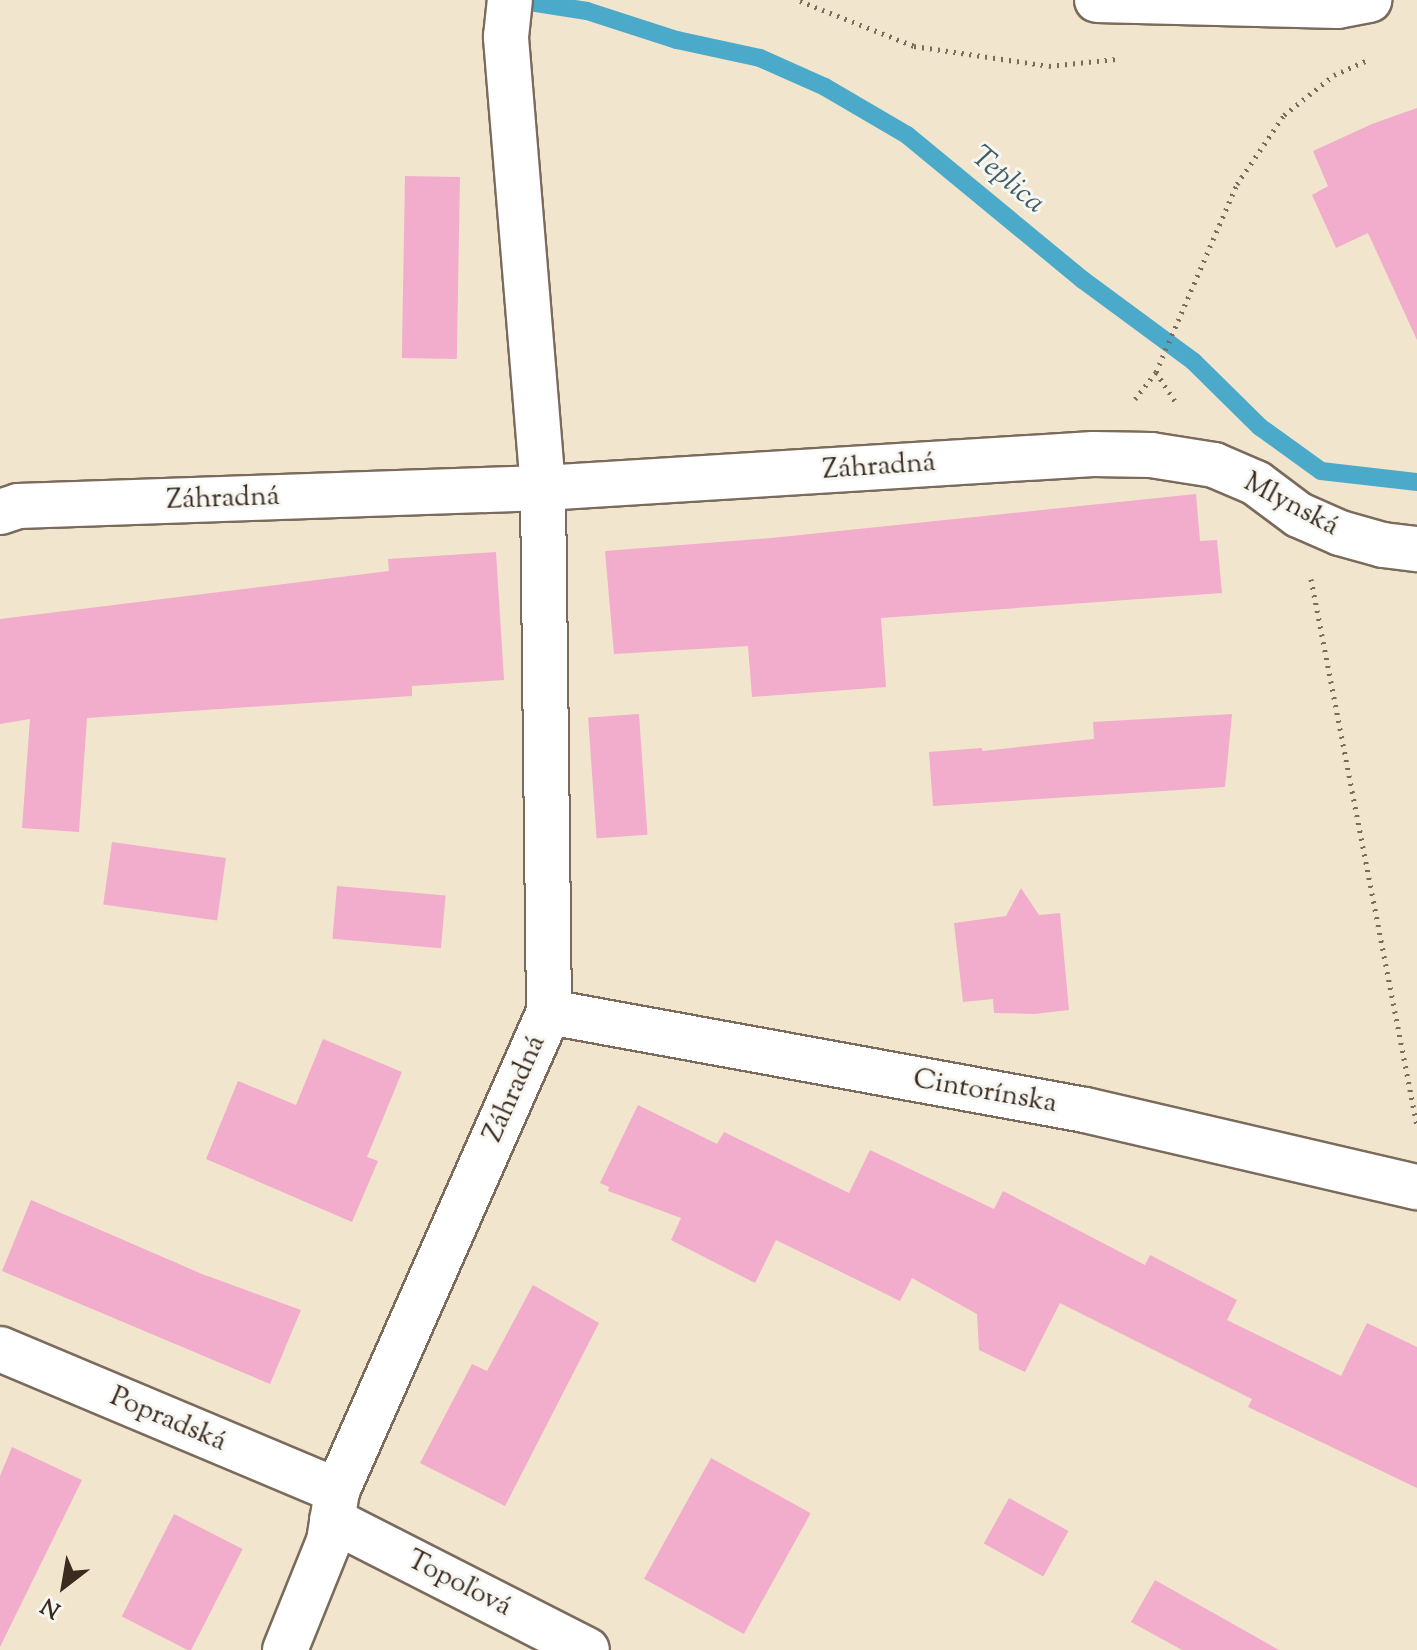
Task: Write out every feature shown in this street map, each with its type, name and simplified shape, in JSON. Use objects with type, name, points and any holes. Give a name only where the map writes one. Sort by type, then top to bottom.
[{"type":"street","points":[[1097,0],[1349,2]]},
{"type":"street","name":"Záhradná","points":[[285,1650],[329,1541],[334,1506],[549,1012],[543,488],[508,19]]},
{"type":"street","name":"Záhradná","points":[[0,512],[18,506],[543,488],[1093,454],[1151,455],[1214,465]]},
{"type":"street","name":"Mlynská","points":[[1214,465],[1256,483],[1299,515],[1340,533],[1383,545],[1417,549]]},
{"type":"street","name":"Cintorínska","points":[[549,1012],[1085,1110],[1417,1187]]},
{"type":"street","name":"Popradská","points":[[0,1349],[334,1506]]},
{"type":"street","name":"Topoľová","points":[[334,1506],[587,1650]]},
{"type":"path","points":[[1156,372],[1237,184],[1284,115],[1334,75],[1372,58]]},
{"type":"path","points":[[1299,515],[1417,1126]]},
{"type":"building","points":[[1417,108],[1417,340],[1368,233],[1336,248],[1312,195],[1328,186],[1313,151],[1372,124]]},
{"type":"building","points":[[405,176],[460,177],[457,359],[402,358]]},
{"type":"building","points":[[1196,494],[1200,541],[1217,540],[1222,593],[881,618],[886,687],[752,697],[748,646],[614,654],[605,551],[771,538]]},
{"type":"building","points":[[496,552],[504,680],[412,686],[412,696],[87,718],[79,832],[22,828],[30,719],[0,724],[0,619],[389,571],[388,559]]},
{"type":"building","points":[[639,714],[647,835],[597,838],[588,718]]},
{"type":"building","points":[[1232,714],[1225,787],[933,806],[929,752],[982,748],[982,751],[1094,739],[1093,722]]},
{"type":"building","points":[[112,842],[226,858],[217,920],[103,904]]},
{"type":"building","points":[[337,886],[446,895],[441,948],[332,939]]},
{"type":"building","points":[[1021,888],[1039,915],[1060,913],[1069,1010],[1034,1014],[994,1013],[993,999],[963,1002],[954,923],[1006,916]]},
{"type":"building","points":[[323,1039],[402,1072],[367,1157],[378,1161],[352,1222],[206,1159],[238,1081],[296,1105]]},
{"type":"building","points":[[638,1105],[717,1144],[724,1132],[849,1193],[870,1150],[994,1209],[1003,1191],[1145,1265],[1150,1255],[1237,1300],[1227,1320],[1341,1376],[1367,1323],[1417,1347],[1417,1488],[1248,1407],[1252,1399],[1060,1303],[1025,1372],[979,1350],[977,1314],[912,1278],[900,1301],[776,1240],[755,1283],[671,1240],[681,1218],[608,1191],[609,1187],[600,1183]]},
{"type":"building","points":[[31,1200],[202,1274],[301,1310],[270,1384],[2,1271]]},
{"type":"building","points":[[533,1285],[599,1323],[505,1506],[420,1463],[472,1364],[487,1371]]},
{"type":"building","points":[[12,1447],[82,1480],[0,1647],[0,1476]]},
{"type":"building","points":[[711,1458],[811,1513],[744,1634],[644,1579]]},
{"type":"building","points":[[1009,1498],[1068,1531],[1043,1576],[984,1543]]},
{"type":"building","points":[[174,1514],[243,1549],[191,1650],[122,1616]]},
{"type":"building","points":[[1155,1580],[1279,1650],[1182,1650],[1131,1622]]},
{"type":"waterway","name":"Teplica","points":[[517,0],[587,11],[677,40],[760,58],[825,87],[907,135],[1083,280],[1193,361],[1260,427],[1321,471],[1417,482]]}]
